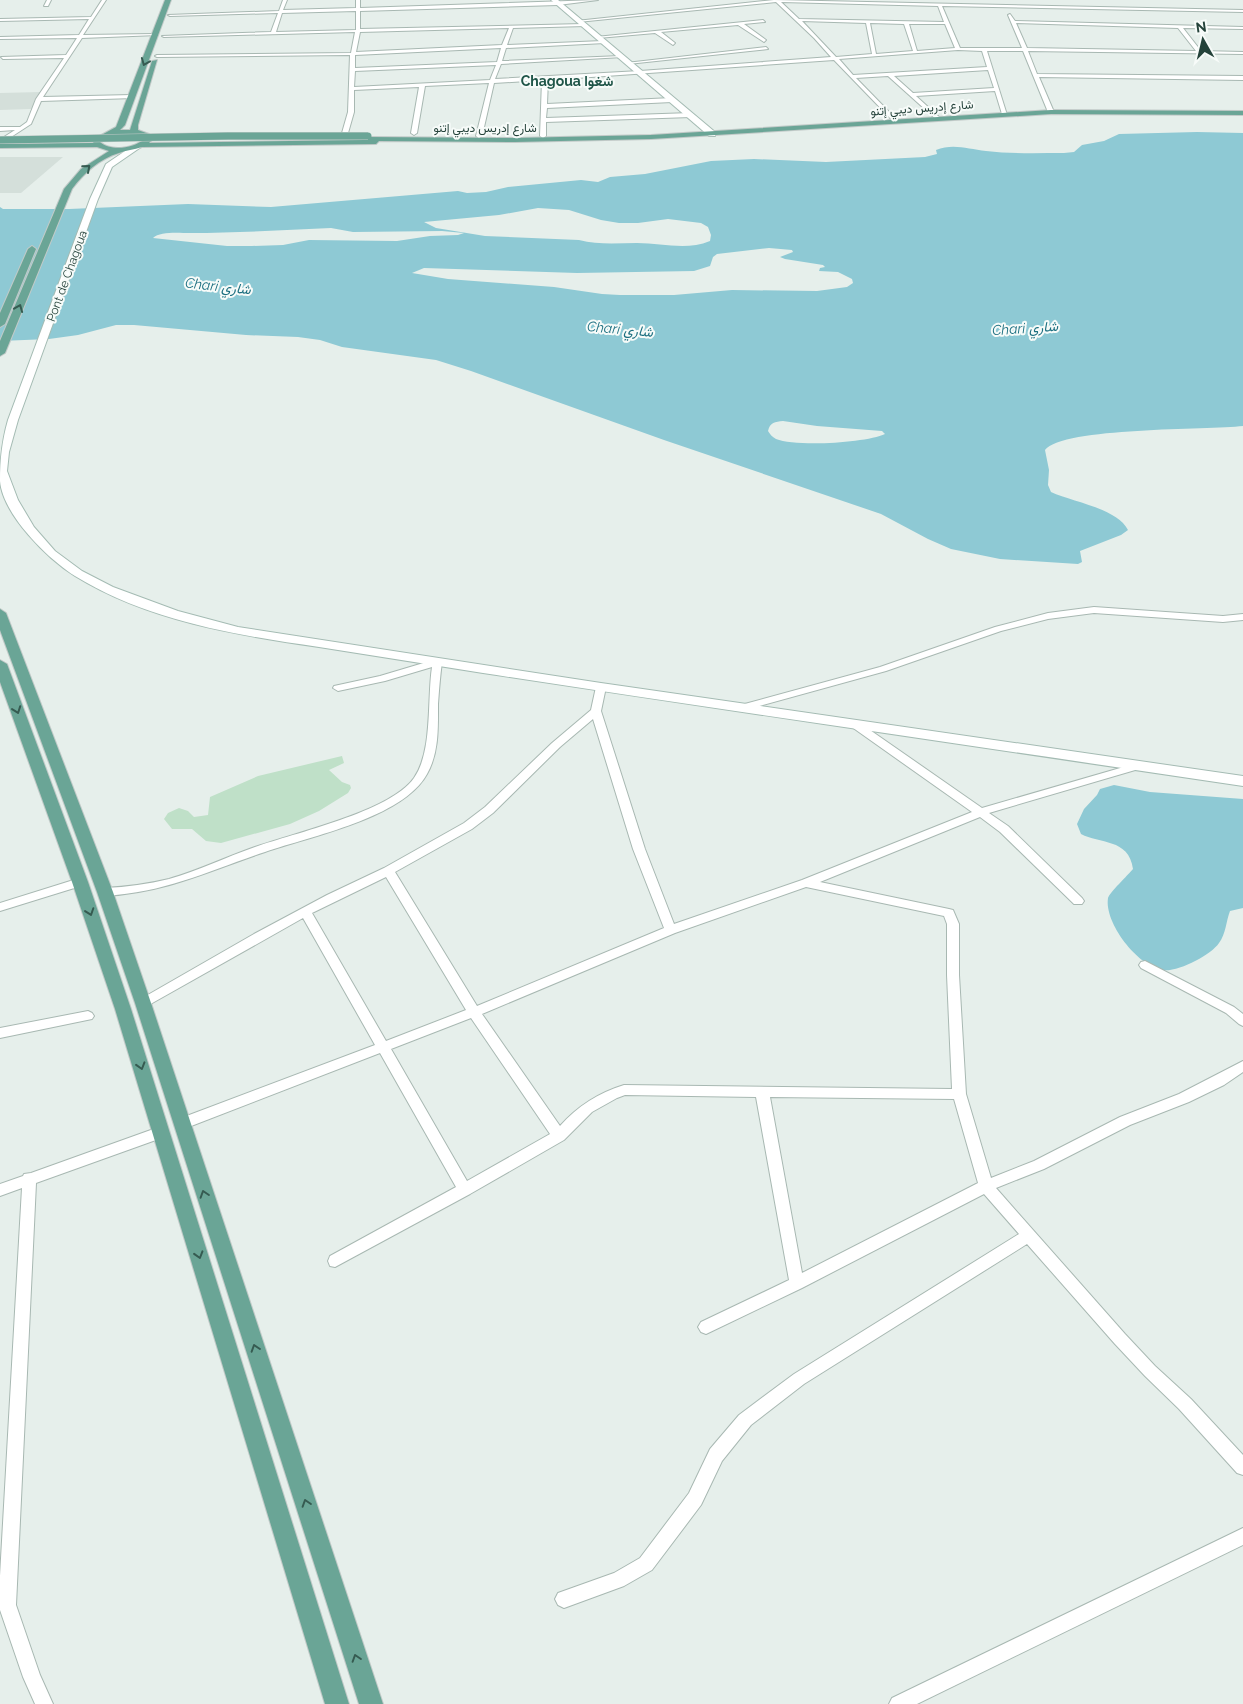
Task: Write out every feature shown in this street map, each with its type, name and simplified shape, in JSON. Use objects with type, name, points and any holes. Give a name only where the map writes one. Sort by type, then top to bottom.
[{"type":"main road","points":[[47,144],[85,154],[97,145],[97,140],[108,135],[121,125],[132,97],[159,44],[168,0]]},
{"type":"main road","points":[[136,132],[134,125],[175,0]]},
{"type":"main road","points":[[556,2],[712,134]]},
{"type":"main road","name":"شارع إدريس ديبي إتنو","points":[[1,141],[603,138],[712,134],[895,120],[1051,112],[1243,113]]},
{"type":"main road","points":[[1,141],[136,132],[145,135],[414,134],[465,138]]},
{"type":"main road","points":[[140,146],[148,139],[145,135]]},
{"type":"main road","name":"شارع إدريس ديبي إتنو","points":[[465,138],[478,136],[603,138]]},
{"type":"main road","points":[[1,141],[97,145],[107,149],[122,149],[140,146],[465,138]]},
{"type":"main road","name":"Pont de Chagoua","points":[[140,146],[111,163],[94,199],[13,420],[3,456],[2,470],[5,484],[17,512],[34,537],[67,565],[97,584],[128,598],[184,618],[238,631],[601,687],[1243,781]]},
{"type":"main road","points":[[0,353],[63,200],[73,182],[99,158],[122,149]]},
{"type":"main road","points":[[58,189],[78,164]]},
{"type":"main road","points":[[0,324],[37,236]]},
{"type":"main road","points":[[0,613],[105,892],[143,1002],[181,1124],[371,1704]]},
{"type":"main road","points":[[0,664],[80,882],[123,1009],[337,1704]]},
{"type":"street","points":[[1,141],[18,128],[29,123],[39,99],[104,0]]},
{"type":"street","points":[[273,33],[285,0]]},
{"type":"street","points":[[345,133],[349,122],[353,54],[358,30],[358,0]]},
{"type":"street","points":[[170,15],[596,0]]},
{"type":"street","points":[[1003,0],[1051,112]]},
{"type":"street","points":[[1088,0],[1100,24]]},
{"type":"street","points":[[159,44],[273,33],[511,28],[581,23],[776,1],[1243,11]]},
{"type":"street","points":[[776,1],[799,20],[895,120]]},
{"type":"street","points":[[768,2],[775,8]]},
{"type":"street","points":[[1212,5],[1216,10]]},
{"type":"street","points":[[940,6],[958,49]]},
{"type":"street","points":[[781,14],[794,25]]},
{"type":"street","points":[[0,20],[92,18]]},
{"type":"street","points":[[799,20],[948,23]]},
{"type":"street","points":[[0,38],[80,37],[159,44],[353,54],[601,39],[656,31],[763,21]]},
{"type":"street","points":[[868,22],[874,54]]},
{"type":"street","points":[[1012,22],[1243,28]]},
{"type":"street","points":[[739,23],[764,41]]},
{"type":"street","points":[[906,23],[915,51]]},
{"type":"street","points":[[1179,26],[1199,52]]},
{"type":"street","points":[[478,136],[492,82],[511,28]]},
{"type":"street","points":[[656,31],[673,44]]},
{"type":"street","points":[[807,38],[816,37]]},
{"type":"street","points":[[14,45],[19,38]]},
{"type":"street","points":[[628,63],[766,48]]},
{"type":"street","points":[[818,49],[829,60]]},
{"type":"street","points":[[351,89],[640,73],[958,49],[1199,52],[1242,55]]},
{"type":"street","points":[[984,50],[1006,114]]},
{"type":"street","points":[[2,60],[9,51]]},
{"type":"street","points":[[2,60],[67,56]]},
{"type":"street","points":[[353,70],[621,57]]},
{"type":"street","points":[[852,77],[989,68]]},
{"type":"street","points":[[890,75],[937,118]]},
{"type":"street","points":[[1035,75],[1243,78]]},
{"type":"street","points":[[542,136],[545,79]]},
{"type":"street","points":[[414,134],[422,86]]},
{"type":"street","points":[[912,95],[996,89]]},
{"type":"street","points":[[39,99],[132,97]]},
{"type":"street","points":[[545,106],[672,100]]},
{"type":"street","points":[[544,120],[691,116]]},
{"type":"street","points":[[0,129],[18,128]]},
{"type":"street","points":[[745,707],[864,674],[998,629],[1048,616],[1094,610],[1223,619],[1243,617]]},
{"type":"street","points":[[105,892],[154,886],[188,876],[261,849],[344,822],[402,796],[416,783],[427,765],[433,745],[433,710],[437,662],[382,679],[338,688]]},
{"type":"street","points":[[601,687],[596,711],[632,830],[660,906],[671,930]]},
{"type":"street","points":[[143,1002],[305,912],[388,870],[468,826],[482,816],[596,711]]},
{"type":"street","points":[[853,723],[1004,829],[1078,901]]},
{"type":"street","points":[[181,1124],[474,1012],[671,930],[806,883],[982,812],[1138,766]]},
{"type":"street","points":[[388,870],[474,1012],[559,1136]]},
{"type":"street","points":[[0,907],[80,882]]},
{"type":"street","points":[[806,883],[949,913],[953,924],[953,975],[959,1094],[986,1186],[1120,1339],[1185,1404],[1243,1467]]},
{"type":"street","points":[[305,912],[465,1190]]},
{"type":"street","points":[[1145,965],[1230,1010],[1243,1020]]},
{"type":"street","points":[[0,1033],[88,1016]]},
{"type":"street","points":[[706,1327],[797,1283],[986,1186],[1039,1165],[1125,1122],[1219,1082],[1243,1066]]},
{"type":"street","points":[[335,1261],[559,1136],[583,1109],[603,1097],[624,1090],[959,1094]]},
{"type":"street","points":[[762,1091],[797,1283]]},
{"type":"street","points":[[0,1190],[29,1178],[162,1132]]},
{"type":"street","points":[[29,1178],[4,1607],[44,1704]]},
{"type":"street","points":[[564,1599],[618,1580],[646,1564],[695,1499],[716,1455],[745,1420],[799,1379],[1029,1235]]},
{"type":"street","points":[[898,1704],[1243,1536]]},
{"type":"shaded area","points":[[41,92],[31,109],[0,110],[0,93]]},
{"type":"shaded area","points":[[0,157],[63,157],[21,193],[0,193]]},
{"type":"green space","points":[[342,756],[344,763],[329,770],[342,782],[350,785],[351,788],[348,793],[319,811],[290,824],[221,843],[206,841],[192,829],[172,829],[164,819],[168,813],[179,808],[188,811],[194,817],[208,815],[210,797],[258,776]]},
{"type":"water","name":"Chari شاري","points":[[1243,133],[1243,426],[1106,433],[1057,443],[1045,450],[1049,470],[1048,485],[1051,492],[1104,511],[1122,522],[1128,530],[1121,535],[1080,551],[1082,562],[1078,564],[1000,559],[951,549],[881,514],[436,360],[342,347],[320,340],[298,337],[246,335],[134,325],[116,325],[78,335],[49,339],[0,341],[0,207],[3,209],[69,209],[188,204],[271,207],[458,191],[467,193],[486,192],[508,187],[581,180],[598,182],[610,177],[645,174],[711,161],[754,159],[826,162],[925,157],[937,154],[936,150],[948,147],[1005,153],[1064,153],[1074,152],[1082,145],[1104,141],[1119,134]],"holes":[[[538,208],[569,210],[601,220],[619,223],[638,223],[668,219],[701,223],[708,227],[711,235],[710,241],[692,246],[601,243],[579,240],[485,236],[436,228],[424,222],[499,215]],[[331,228],[353,232],[442,231],[464,233],[397,241],[309,240],[283,245],[252,246],[227,246],[153,238],[160,234],[170,233]],[[769,248],[792,250],[793,252],[780,257],[823,265],[825,267],[820,268],[819,271],[838,272],[852,279],[853,283],[847,287],[817,291],[732,290],[674,295],[620,295],[554,287],[448,279],[412,273],[424,268],[577,273],[694,271],[710,266],[713,257],[717,254]],[[783,421],[817,426],[882,431],[885,434],[847,442],[799,443],[775,438],[771,435],[768,431],[775,422]]]},
{"type":"water","points":[[1114,785],[1150,792],[1243,799],[1243,908],[1230,911],[1223,936],[1215,948],[1185,966],[1162,970],[1143,961],[1124,942],[1111,919],[1108,898],[1133,869],[1130,859],[1120,847],[1081,834],[1077,824],[1084,809],[1100,789]]},
{"type":"district","name":"Chagoua شغوا","points":[[567,81]]}]
